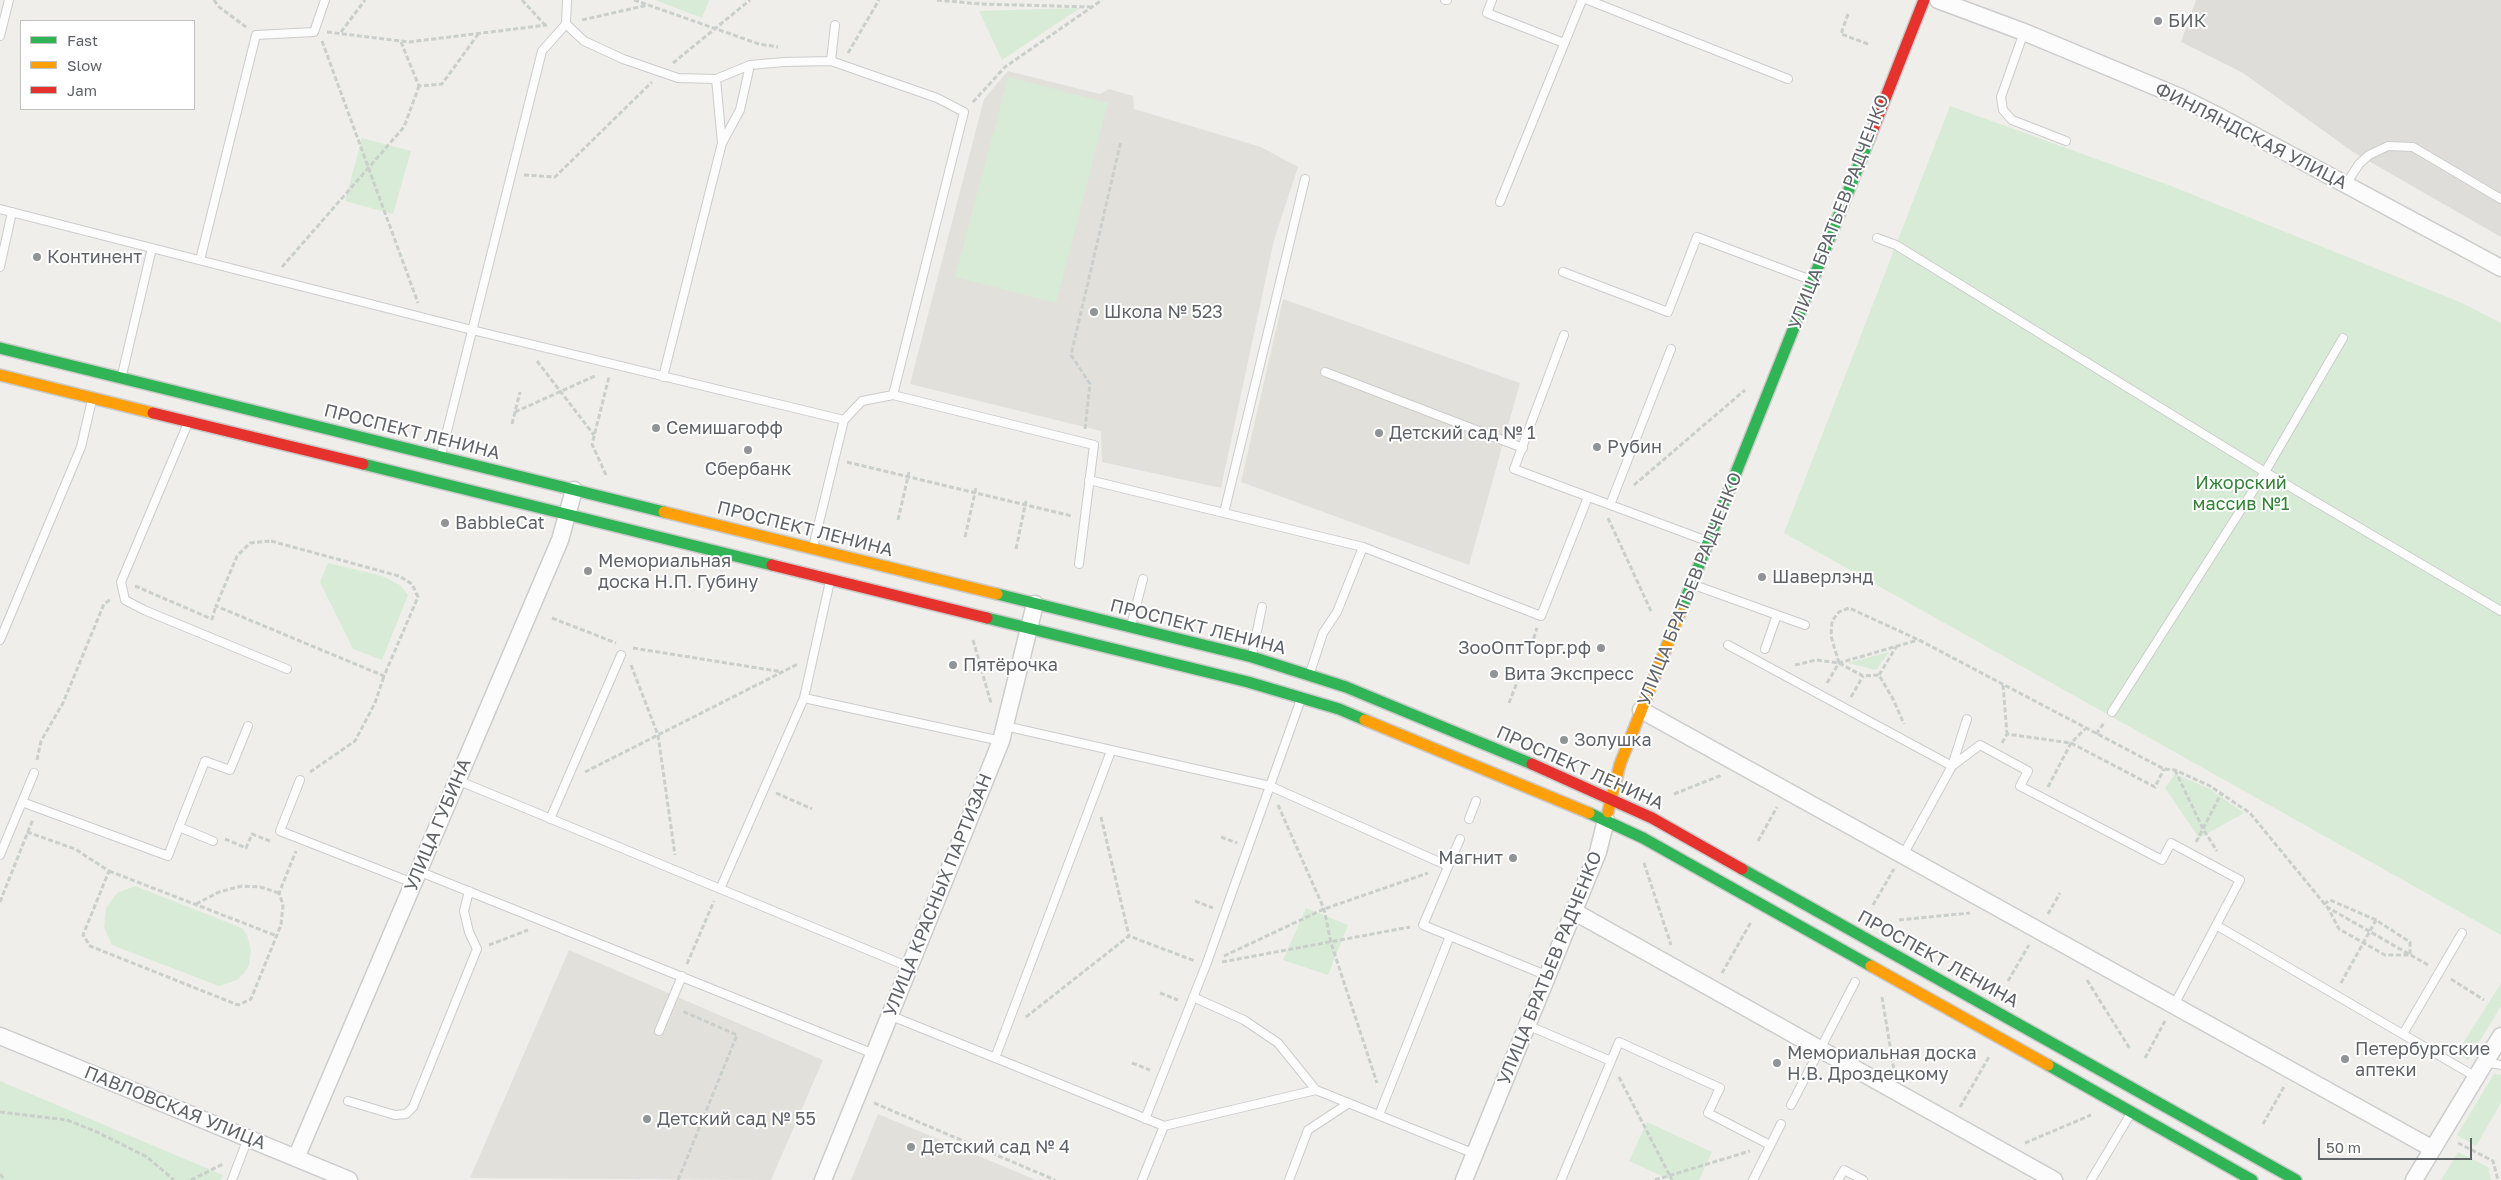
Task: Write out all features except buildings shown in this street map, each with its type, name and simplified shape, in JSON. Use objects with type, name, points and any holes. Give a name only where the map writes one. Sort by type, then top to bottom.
[{"type":"main road","name":"УЛИЦА БРАТЬЕВ РАДЧЕНКО","points":[[1606,820],[1620,764],[1814,281],[1924,0]]},
{"type":"main road","name":"ПРОСПЕКТ ЛЕНИНА","points":[[0,348],[1252,657],[1309,674],[1392,706],[1611,798],[1660,823],[2296,1180]]},
{"type":"main road","points":[[0,375],[1029,628],[1301,697],[1339,709],[1606,820],[1643,838],[2252,1180]]},
{"type":"street","name":"ФИНЛЯНДСКАЯ УЛИЦА","points":[[1938,0],[2024,32],[2180,97],[2501,268]]},
{"type":"street","name":"УЛИЦА ГУБИНА","points":[[296,1158],[560,540],[574,490]]},
{"type":"street","name":"УЛИЦА КРАСНЫХ ПАРТИЗАН","points":[[823,1180],[1003,733],[1035,604]]},
{"type":"street","points":[[1641,710],[2433,1150]]},
{"type":"street","name":"УЛИЦА БРАТЬЕВ РАДЧЕНКО","points":[[1464,1180],[1598,852],[1606,820]]},
{"type":"street","points":[[1573,910],[2054,1180]]},
{"type":"street","name":"ПАВЛОВСКАЯ УЛИЦА","points":[[0,1036],[349,1180]]},
{"type":"street","points":[[2414,1180],[2476,1077],[2493,1063],[2501,1036]]},
{"type":"lane","points":[[0,36],[9,0]]},
{"type":"lane","points":[[200,260],[256,35],[314,32],[325,0]]},
{"type":"lane","points":[[441,457],[542,51],[566,24],[567,0]]},
{"type":"lane","points":[[1492,0],[1487,12],[1564,43]]},
{"type":"lane","points":[[1500,202],[1582,0]]},
{"type":"lane","points":[[1588,0],[1788,79]]},
{"type":"lane","points":[[566,24],[584,41],[623,59],[678,78],[716,80],[750,65],[831,61],[937,98],[964,112],[892,395]]},
{"type":"lane","points":[[831,61],[835,25]]},
{"type":"lane","points":[[2024,32],[2001,97],[2003,110],[2012,120],[2066,141]]},
{"type":"lane","points":[[663,376],[722,143],[740,110],[750,65]]},
{"type":"lane","points":[[716,80],[722,143]]},
{"type":"lane","points":[[2346,184],[2359,164],[2369,155],[2388,146],[2413,147],[2501,198]]},
{"type":"lane","points":[[1224,513],[1305,179]]},
{"type":"lane","points":[[0,209],[612,366],[663,376],[844,420]]},
{"type":"lane","points":[[0,267],[12,212]]},
{"type":"lane","points":[[1563,272],[1668,312],[1697,237],[1814,281]]},
{"type":"lane","points":[[1877,238],[1896,245],[2265,472],[2501,611]]},
{"type":"lane","points":[[121,378],[152,248]]},
{"type":"lane","points":[[1564,335],[1514,469],[1709,542]]},
{"type":"lane","points":[[2112,712],[2265,472],[2343,338]]},
{"type":"lane","points":[[1610,505],[1671,349]]},
{"type":"lane","points":[[1325,372],[1522,448]]},
{"type":"lane","points":[[812,549],[844,420],[862,401],[892,395],[1094,445],[1079,564]]},
{"type":"lane","points":[[0,640],[81,447],[92,398]]},
{"type":"lane","points":[[188,422],[121,582],[125,600],[144,610],[287,669]]},
{"type":"lane","points":[[1089,480],[1362,547],[1541,616],[1588,497]]},
{"type":"lane","points":[[1309,674],[1323,633],[1337,612],[1362,547]]},
{"type":"lane","points":[[720,889],[804,698],[830,579]]},
{"type":"lane","points":[[1130,628],[1143,579]]},
{"type":"lane","points":[[1692,584],[1805,625]]},
{"type":"lane","points":[[1252,657],[1262,607]]},
{"type":"lane","points":[[1765,649],[1777,615]]},
{"type":"lane","points":[[1728,645],[1952,766]]},
{"type":"lane","points":[[550,819],[621,655]]},
{"type":"lane","points":[[1145,1119],[1206,965],[1301,697]]},
{"type":"lane","points":[[804,698],[1112,751],[1270,786],[1448,866]]},
{"type":"lane","points":[[1903,855],[1952,766],[1967,719]]},
{"type":"lane","points":[[22,802],[168,856],[205,761],[230,770],[248,726]]},
{"type":"lane","points":[[1952,766],[1980,746],[2028,771],[2020,786],[2162,860],[2170,843],[2240,880],[2174,1005]]},
{"type":"lane","points":[[995,1058],[1112,751]]},
{"type":"lane","points":[[0,855],[34,773]]},
{"type":"lane","points":[[300,780],[280,831],[416,877],[469,891],[874,1054]]},
{"type":"lane","points":[[457,780],[909,967]]},
{"type":"lane","points":[[1468,819],[1476,801]]},
{"type":"lane","points":[[179,828],[213,841]]},
{"type":"lane","points":[[1460,839],[1423,925],[1548,976]]},
{"type":"lane","points":[[348,1101],[395,1115],[406,1114],[413,1107],[477,949],[469,932],[464,912],[469,891]]},
{"type":"lane","points":[[2216,925],[2476,1077]]},
{"type":"lane","points":[[2403,1034],[2462,933]]},
{"type":"lane","points":[[1379,1115],[1450,936]]},
{"type":"lane","points":[[659,1031],[682,976]]},
{"type":"lane","points":[[1791,1105],[1818,1048],[1855,982]]},
{"type":"lane","points":[[1193,997],[1244,1020],[1278,1043],[1316,1090],[1475,1154]]},
{"type":"lane","points":[[889,1015],[1164,1126],[1316,1090]]},
{"type":"lane","points":[[1528,1025],[1611,1061]]},
{"type":"lane","points":[[1561,1180],[1619,1042],[1720,1088],[1708,1113],[1770,1145]]},
{"type":"lane","points":[[1289,1180],[1308,1130],[1349,1103]]},
{"type":"lane","points":[[2091,1180],[2132,1112]]},
{"type":"lane","points":[[1753,1180],[1780,1124]]},
{"type":"lane","points":[[1142,1180],[1164,1126]]},
{"type":"lane","points":[[232,1180],[248,1138]]},
{"type":"lane","points":[[1838,1180],[1844,1170],[1863,1180]]},
{"type":"path","points":[[214,0],[219,7],[256,35]]},
{"type":"path","points":[[341,32],[364,0]]},
{"type":"path","points":[[522,0],[545,26]]},
{"type":"path","points":[[634,0],[759,44],[784,48]]},
{"type":"path","points":[[511,174],[555,177],[662,72],[717,29],[750,0]]},
{"type":"path","points":[[831,61],[848,53],[879,0]]},
{"type":"path","points":[[937,0],[981,4],[1093,7]]},
{"type":"path","points":[[1093,0],[1100,1]]},
{"type":"path","points":[[964,112],[1005,67],[1100,1]]},
{"type":"path","points":[[423,317],[319,32],[341,32],[401,42],[566,24],[648,5]]},
{"type":"path","points":[[1848,14],[1841,34],[1868,44]]},
{"type":"path","points":[[419,86],[442,84],[479,33]]},
{"type":"path","points":[[271,278],[404,127],[419,86],[401,42]]},
{"type":"path","points":[[1084,442],[1090,384],[1071,355],[1121,142]]},
{"type":"path","points":[[532,344],[530,353],[594,436]]},
{"type":"path","points":[[515,412],[612,366]]},
{"type":"path","points":[[608,480],[592,444],[612,366]]},
{"type":"path","points":[[1633,486],[1751,385]]},
{"type":"path","points":[[512,424],[520,392]]},
{"type":"path","points":[[834,458],[974,493],[1026,503],[1084,519]]},
{"type":"path","points":[[898,520],[909,472]]},
{"type":"path","points":[[965,536],[976,488]]},
{"type":"path","points":[[1016,549],[1026,503]]},
{"type":"path","points":[[1606,514],[1650,611]]},
{"type":"path","points":[[138,577],[134,586],[212,619],[237,556],[250,543],[271,541],[399,576],[412,584],[418,597],[384,676],[375,703],[354,741],[300,780]]},
{"type":"path","points":[[34,773],[41,741],[63,703],[104,604],[123,590]]},
{"type":"path","points":[[216,606],[384,676]]},
{"type":"path","points":[[1879,675],[1863,676],[1839,662],[1831,636],[1832,621],[1839,612],[1850,608],[1919,640],[2085,729],[2164,769],[2175,770],[2221,794],[2250,813],[2326,906],[2339,928],[2386,955],[2410,955]]},
{"type":"path","points":[[1529,653],[1541,616]]},
{"type":"path","points":[[552,618],[624,646],[783,672]]},
{"type":"path","points":[[973,640],[997,724],[1003,733]]},
{"type":"path","points":[[1775,670],[1816,660],[1839,662],[1919,640]]},
{"type":"path","points":[[621,655],[624,646]]},
{"type":"path","points":[[624,646],[658,735],[678,872]]},
{"type":"path","points":[[1879,675],[1897,646]]},
{"type":"path","points":[[566,782],[812,657]]},
{"type":"path","points":[[1820,695],[1839,662]]},
{"type":"path","points":[[1509,704],[1521,672]]},
{"type":"path","points":[[1879,675],[1894,700],[1912,745]]},
{"type":"path","points":[[1845,708],[1863,676]]},
{"type":"path","points":[[1996,754],[2007,734],[2003,685]]},
{"type":"path","points":[[2043,797],[2071,743],[2085,729]]},
{"type":"path","points":[[2007,734],[2071,743],[2155,787],[2164,769]]},
{"type":"path","points":[[1674,794],[1744,767]]},
{"type":"path","points":[[2175,770],[2203,829],[2221,794]]},
{"type":"path","points":[[1270,786],[1324,909],[1331,942],[1384,1104]]},
{"type":"path","points":[[764,788],[812,809]]},
{"type":"path","points":[[1096,793],[1129,936]]},
{"type":"path","points":[[1758,841],[1778,805]]},
{"type":"path","points":[[0,902],[38,808]]},
{"type":"path","points":[[27,832],[75,849],[109,871],[277,936]]},
{"type":"path","points":[[223,838],[246,848],[252,834],[279,844]]},
{"type":"path","points":[[288,847],[306,854]]},
{"type":"path","points":[[109,871],[83,935],[90,946],[238,1005],[251,1000],[282,925],[283,905],[279,893],[296,851]]},
{"type":"path","points":[[1873,905],[1903,855]]},
{"type":"path","points":[[1644,862],[1679,970]]},
{"type":"path","points":[[1206,965],[1324,909],[1448,866]]},
{"type":"path","points":[[196,904],[219,892],[242,886],[260,886],[279,893]]},
{"type":"path","points":[[682,976],[720,889]]},
{"type":"path","points":[[2048,914],[2060,893]]},
{"type":"path","points":[[2326,906],[2330,900],[2376,920],[2410,942],[2410,955]]},
{"type":"path","points":[[1195,901],[1224,913]]},
{"type":"path","points":[[2326,906],[2484,1000]]},
{"type":"path","points":[[1899,920],[2003,910]]},
{"type":"path","points":[[2335,994],[2376,920]]},
{"type":"path","points":[[477,949],[549,922]]},
{"type":"path","points":[[1713,989],[1750,922]]},
{"type":"path","points":[[2008,981],[2038,930]]},
{"type":"path","points":[[2086,977],[2130,1049]]},
{"type":"path","points":[[1882,997],[1898,1093]]},
{"type":"path","points":[[2145,1058],[2174,1005]]},
{"type":"path","points":[[670,1006],[737,1035],[678,1180]]},
{"type":"path","points":[[1951,1122],[1989,1058]]},
{"type":"path","points":[[1611,1061],[1672,1180]]},
{"type":"path","points":[[1132,1063],[1163,1075]]},
{"type":"path","points":[[2263,1124],[2289,1078]]},
{"type":"path","points":[[857,1096],[1055,1180]]},
{"type":"path","points":[[0,1112],[66,1120],[121,1142],[147,1157],[174,1180]]},
{"type":"path","points":[[2004,1152],[2091,1115]]},
{"type":"path","points":[[2458,1143],[2493,1161],[2498,1180]]},
{"type":"path","points":[[1655,1180],[1770,1145]]},
{"type":"path","points":[[0,1174],[5,1180]]},
{"type":"shaded area","points":[[2196,0],[2501,0],[2501,237],[2353,152],[2243,73],[2181,42]]},
{"type":"shaded area","name":"Школа № 523","points":[[1008,71],[1100,94],[1109,89],[1133,96],[1134,109],[1261,147],[1298,167],[1274,240],[1221,488],[1102,462],[1101,431],[910,384],[984,99]]},
{"type":"shaded area","name":"Детский сад № 1","points":[[1283,299],[1520,383],[1469,565],[1241,482]]},
{"type":"shaded area","name":"Детский сад № 55","points":[[569,950],[823,1060],[771,1180],[470,1178]]},
{"type":"shaded area","name":"Детский сад № 4","points":[[878,1114],[1036,1180],[851,1180]]},
{"type":"green space","points":[[655,0],[709,0],[702,18]]},
{"type":"green space","points":[[1080,8],[1002,60],[979,11]]},
{"type":"green space","points":[[1008,77],[1108,103],[1056,303],[955,277]]},
{"type":"green space","name":"Ижорский массив №1","points":[[1950,106],[2171,186],[2462,303],[2501,323],[2501,935],[1784,533]]},
{"type":"green space","points":[[362,138],[411,151],[393,214],[345,201]]},
{"type":"green space","points":[[328,563],[382,576],[400,585],[408,595],[382,660],[353,649],[320,582]]},
{"type":"green space","points":[[1889,652],[1876,670],[1848,663]]},
{"type":"green space","points":[[2175,774],[2210,789],[2244,813],[2199,838],[2165,788]]},
{"type":"green space","points":[[135,886],[242,928],[247,935],[251,950],[249,965],[244,973],[237,980],[219,986],[112,945],[104,927],[106,908],[117,893]]},
{"type":"green space","points":[[1306,908],[1348,925],[1328,975],[1283,960]]},
{"type":"green space","points":[[2501,983],[2501,1006],[2468,1060],[2457,1053]]},
{"type":"green space","points":[[2494,1074],[2501,1075],[2501,1103],[2476,1146],[2457,1135]]},
{"type":"green space","points":[[0,1081],[223,1175],[221,1180],[0,1180]]},
{"type":"green space","points":[[1647,1122],[1712,1152],[1699,1180],[1671,1180],[1629,1161]]},
{"type":"green space","points":[[2458,1152],[2488,1167],[2491,1180],[2441,1180]]},
{"type":"traffic: fast","points":[[1680,613],[1870,137]]},
{"type":"traffic: fast","points":[[0,348],[664,512]]},
{"type":"traffic: fast","points":[[363,464],[772,565]]},
{"type":"traffic: fast","points":[[997,594],[1252,657],[1346,687],[1532,764]]},
{"type":"traffic: fast","points":[[987,618],[1248,682],[1339,709],[1365,720]]},
{"type":"traffic: fast","points":[[1589,813],[1643,838],[1871,966]]},
{"type":"traffic: fast","points":[[1742,869],[2296,1180]]},
{"type":"traffic: fast","points":[[2048,1065],[2252,1180]]},
{"type":"traffic: slow","points":[[0,375],[153,413]]},
{"type":"traffic: slow","points":[[664,512],[997,594]]},
{"type":"traffic: slow","points":[[1608,812],[1620,764],[1680,613]]},
{"type":"traffic: slow","points":[[1365,720],[1589,813]]},
{"type":"traffic: slow","points":[[1871,966],[2048,1065]]},
{"type":"traffic: jam","points":[[1870,137],[1924,0]]},
{"type":"traffic: jam","points":[[153,413],[363,464]]},
{"type":"traffic: jam","points":[[772,565],[987,618]]},
{"type":"traffic: jam","points":[[1532,764],[1652,818],[1742,869]]},
{"type":"place","name":"БИК","points":[[2158,21]]},
{"type":"place","name":"Континент","points":[[37,257]]},
{"type":"place","name":"Школа № 523","points":[[1094,312]]},
{"type":"place","name":"Семишагофф","points":[[656,428]]},
{"type":"place","name":"Детский сад № 1","points":[[1379,433]]},
{"type":"place","name":"Рубин","points":[[1597,447]]},
{"type":"place","name":"Сбербанк","points":[[748,450]]},
{"type":"place","name":"BabbleCat","points":[[445,523]]},
{"type":"place","name":"Мемориальная доска Н.П. Губину","points":[[588,571]]},
{"type":"place","name":"Шаверлэнд","points":[[1762,577]]},
{"type":"place","name":"ЗооОптТорг.рф","points":[[1601,648]]},
{"type":"place","name":"Пятёрочка","points":[[953,665]]},
{"type":"place","name":"Вита Экспресс","points":[[1494,674]]},
{"type":"place","name":"Золушка","points":[[1564,740]]},
{"type":"place","name":"Магнит","points":[[1513,858]]},
{"type":"place","name":"Петербургские аптеки","points":[[2345,1059]]},
{"type":"place","name":"Мемориальная доска Н.В. Дроздецкому","points":[[1777,1063]]},
{"type":"place","name":"Детский сад № 55","points":[[647,1119]]},
{"type":"place","name":"Детский сад № 4","points":[[911,1147]]}]
